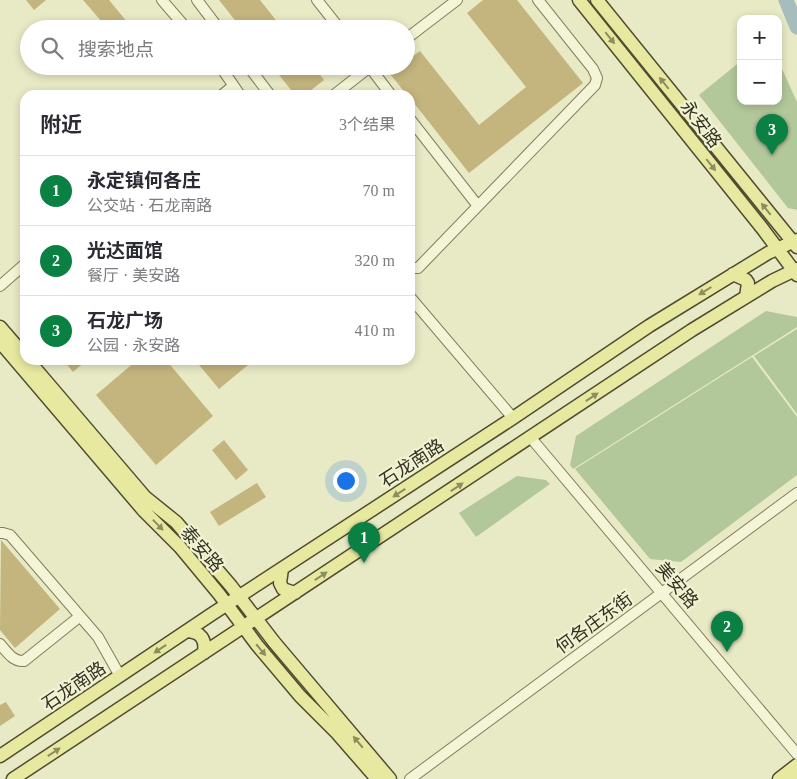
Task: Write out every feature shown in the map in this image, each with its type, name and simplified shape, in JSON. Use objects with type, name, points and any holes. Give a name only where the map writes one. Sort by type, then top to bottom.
[{"type":"main road","name":"永安路","points":[[579,0],[796,272]]},
{"type":"main road","name":"永安路","points":[[597,0],[796,243]]},
{"type":"main road","name":"石龙南路","points":[[0,756],[513,418],[649,326],[733,274],[778,249],[796,243]]},
{"type":"main road","points":[[14,779],[685,335],[772,281],[796,272]]},
{"type":"main road","points":[[733,274],[746,280],[748,284],[746,297]]},
{"type":"main road","points":[[0,327],[20,350]]},
{"type":"main road","name":"泰安路","points":[[0,342],[144,512],[180,547],[244,626],[257,645],[300,696],[337,732],[377,779]]},
{"type":"main road","name":"泰安路","points":[[32,365],[145,497],[176,522],[390,779]]},
{"type":"main road","points":[[282,569],[280,583],[283,589],[295,593]]},
{"type":"main road","points":[[187,631],[200,635],[204,640],[204,653]]},
{"type":"main road","points":[[779,779],[797,765]]},
{"type":"street","points":[[162,0],[179,20]]},
{"type":"street","points":[[197,0],[212,20]]},
{"type":"street","points":[[317,0],[333,20]]},
{"type":"street","points":[[415,32],[457,0]]},
{"type":"street","points":[[415,268],[418,268],[595,85],[597,78],[593,69],[538,0]]},
{"type":"street","points":[[226,75],[236,90]]},
{"type":"street","points":[[255,75],[266,90]]},
{"type":"street","points":[[340,90],[360,75]]},
{"type":"street","points":[[376,75],[387,90]]},
{"type":"street","points":[[228,90],[233,86]]},
{"type":"street","points":[[415,125],[478,206]]},
{"type":"street","points":[[0,286],[20,268]]},
{"type":"street","points":[[415,303],[513,418]]},
{"type":"street","name":"美安路","points":[[531,438],[797,754]]},
{"type":"street","name":"何各庄东街","points":[[410,779],[797,493]]},
{"type":"street","points":[[0,533],[3,532],[10,536],[98,637],[120,676]]},
{"type":"street","points":[[0,644],[12,658],[19,662],[24,661],[79,617]]},
{"type":"green space","points":[[737,64],[737,105],[782,105],[782,69],[797,102],[797,210],[788,208],[699,95]]},
{"type":"green space","points":[[766,311],[797,317],[797,327],[573,469],[570,465],[576,436]]},
{"type":"green space","points":[[797,329],[797,414],[754,356]]},
{"type":"green space","points":[[752,357],[797,417],[797,475],[681,562],[650,559],[575,469]]},
{"type":"green space","points":[[517,476],[546,480],[550,484],[476,537],[459,513]]},
{"type":"building","points":[[26,0],[46,0],[34,10]]},
{"type":"building","points":[[83,0],[109,0],[126,20],[100,20]]},
{"type":"building","points":[[219,0],[260,0],[276,20],[235,20]]},
{"type":"building","points":[[483,0],[517,0],[583,83],[469,173],[415,104],[415,90],[403,90],[391,75],[415,75],[415,55],[420,51],[479,125],[526,87],[467,13]]},
{"type":"building","points":[[279,75],[320,75],[324,80],[311,90],[291,90]]},
{"type":"building","points":[[67,365],[81,365],[73,372]]},
{"type":"building","points":[[131,365],[170,365],[213,416],[156,465],[96,395]]},
{"type":"building","points":[[199,365],[248,365],[219,389]]},
{"type":"building","points":[[224,440],[248,470],[236,480],[212,450]]},
{"type":"building","points":[[257,483],[266,497],[219,526],[210,512]]},
{"type":"building","points":[[1,540],[60,609],[15,648],[0,630]]},
{"type":"building","points":[[6,702],[15,716],[0,726],[0,705]]},
{"type":"waterway","points":[[786,0],[797,27]]},
{"type":"place","name":"石龙广场","points":[[772,155]]},
{"type":"place","name":"永定镇何各庄","points":[[364,563]]},
{"type":"place","name":"光达面馆","points":[[727,652]]}]
